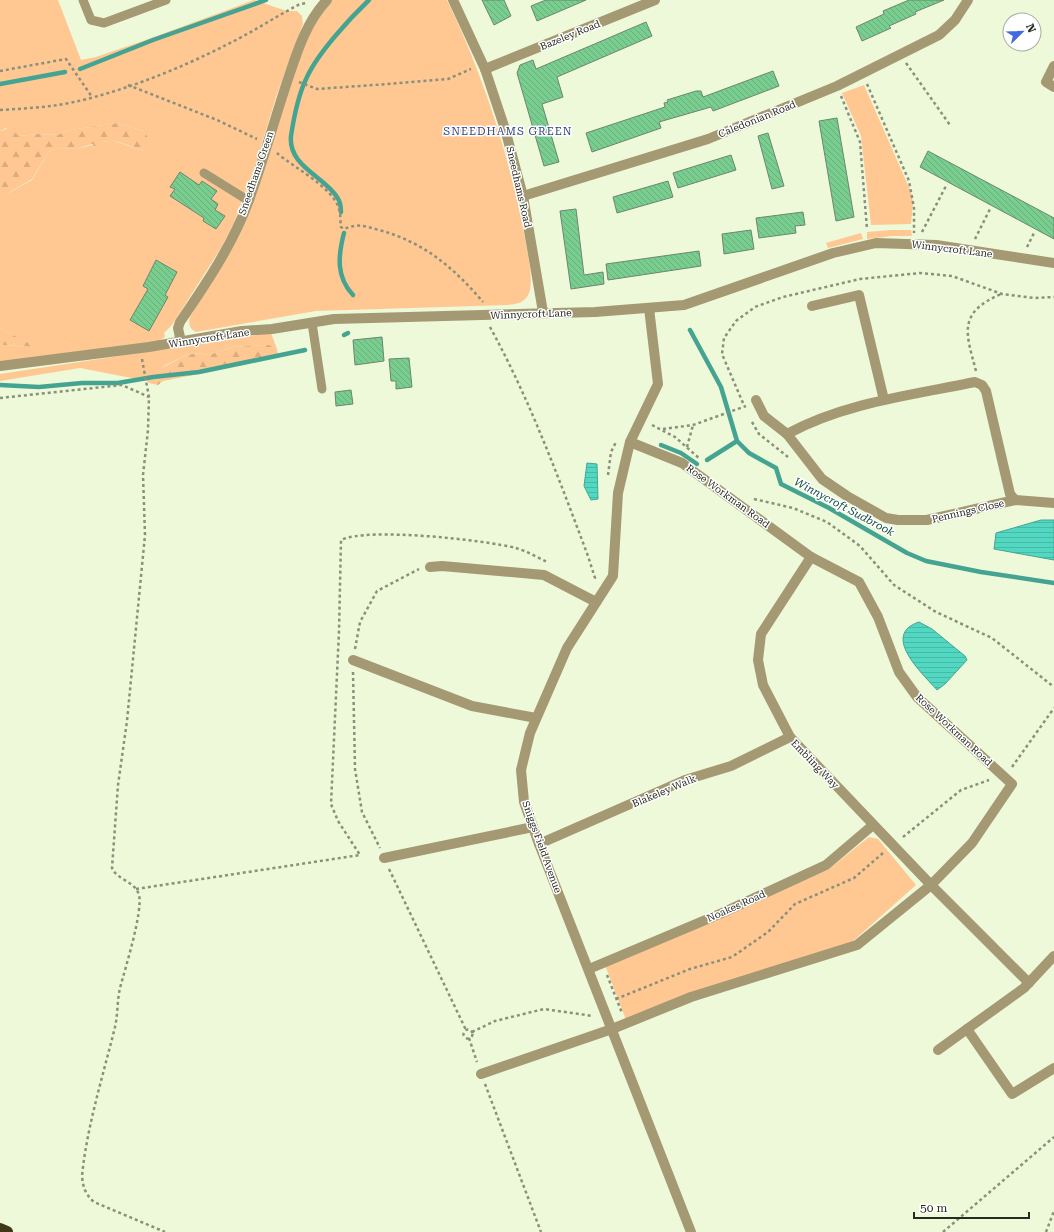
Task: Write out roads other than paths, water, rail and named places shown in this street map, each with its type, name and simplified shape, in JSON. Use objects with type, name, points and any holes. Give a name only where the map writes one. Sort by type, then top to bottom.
[{"type":"highway","points":[[0,1229],[7,1232]]},
{"type":"street","name":"Sneedhams Road","points":[[453,0],[485,69],[505,128],[523,196],[543,312]]},
{"type":"street","name":"Bazeley Road","points":[[485,69],[655,0]]},
{"type":"street","name":"Caledonian Road","points":[[523,196],[708,139],[837,86],[902,54],[947,28],[968,0]]},
{"type":"street","name":"Sneedhams Green","points":[[180,342],[178,328],[180,322],[231,242],[249,201],[262,164],[266,144],[301,40],[323,3]]},
{"type":"street","points":[[1054,66],[1046,82],[1054,87]]},
{"type":"street","name":"Winnycroft Lane","points":[[0,366],[140,348],[242,331],[272,329],[334,319],[489,316],[543,312],[595,312],[684,305],[833,253],[876,243],[936,245],[1054,263]]},
{"type":"street","points":[[787,434],[810,421],[829,414],[884,400],[859,295],[812,306]]},
{"type":"street","name":"Sniggs Field Avenue","points":[[649,308],[658,384],[630,442],[618,493],[613,576],[567,648],[530,733],[521,770],[524,802],[539,844],[691,1232]]},
{"type":"street","name":"Pennings Close","points":[[884,400],[975,382],[982,385],[986,391],[1010,494],[1015,500]]},
{"type":"street","name":"Pennings Close","points":[[756,400],[764,416],[787,434],[822,479],[847,496],[886,518],[898,520],[928,520],[1015,500],[1054,503]]},
{"type":"street","name":"Rose Workman Road","points":[[630,442],[682,463],[812,556],[859,582],[878,617],[899,672],[917,697],[1012,784],[972,843],[931,884]]},
{"type":"street","name":"Embling Way","points":[[812,556],[761,634],[758,660],[763,685],[790,737],[873,825],[1029,983]]},
{"type":"street","points":[[430,567],[442,566],[544,575],[596,602]]},
{"type":"street","points":[[353,660],[472,706],[536,718]]},
{"type":"street","name":"Blakeley Walk","points":[[539,844],[685,780],[731,766],[790,737]]},
{"type":"street","name":"Noakes Road","points":[[589,969],[722,913],[826,865],[873,825]]},
{"type":"street","points":[[384,858],[533,827]]},
{"type":"street","points":[[481,1074],[612,1029],[691,997],[856,945],[931,884]]},
{"type":"street","points":[[938,1050],[1029,983],[1054,956]]},
{"type":"street","points":[[967,1029],[1012,1094],[1054,1068]]},
{"type":"lane","points":[[83,0],[91,20],[104,23],[166,0]]},
{"type":"lane","points":[[204,173],[249,201]]},
{"type":"lane","points":[[312,323],[322,389]]},
{"type":"water","points":[[587,463],[597,464],[598,499],[591,500],[584,486]]},
{"type":"water","points":[[1041,520],[1054,520],[1054,560],[994,549],[996,533]]},
{"type":"water","points":[[919,622],[932,629],[965,656],[967,660],[945,684],[937,690],[915,665],[908,655],[904,645],[903,636],[908,628]]},
{"type":"waterway","points":[[80,69],[153,40],[266,0]]},
{"type":"waterway","points":[[341,212],[341,206],[337,197],[324,183],[308,170],[295,155],[291,136],[299,98],[312,68],[335,36],[369,0]]},
{"type":"waterway","points":[[0,84],[65,72]]},
{"type":"waterway","points":[[344,233],[340,250],[341,274],[347,288],[353,295]]},
{"type":"waterway","name":"Winnycroft Sudbrook","points":[[690,330],[721,387],[737,441],[749,453],[776,468],[781,484],[829,508],[907,553],[926,561],[981,572],[1054,583]]},
{"type":"waterway","points":[[344,335],[348,333]]},
{"type":"waterway","points":[[0,385],[39,387],[82,383],[118,383],[153,377],[199,372],[305,350]]},
{"type":"waterway","points":[[707,460],[737,441]]},
{"type":"waterway","points":[[661,445],[681,453],[697,464]]},
{"type":"district","name":"SNEEDHAMS GREEN","points":[[508,131]]}]
